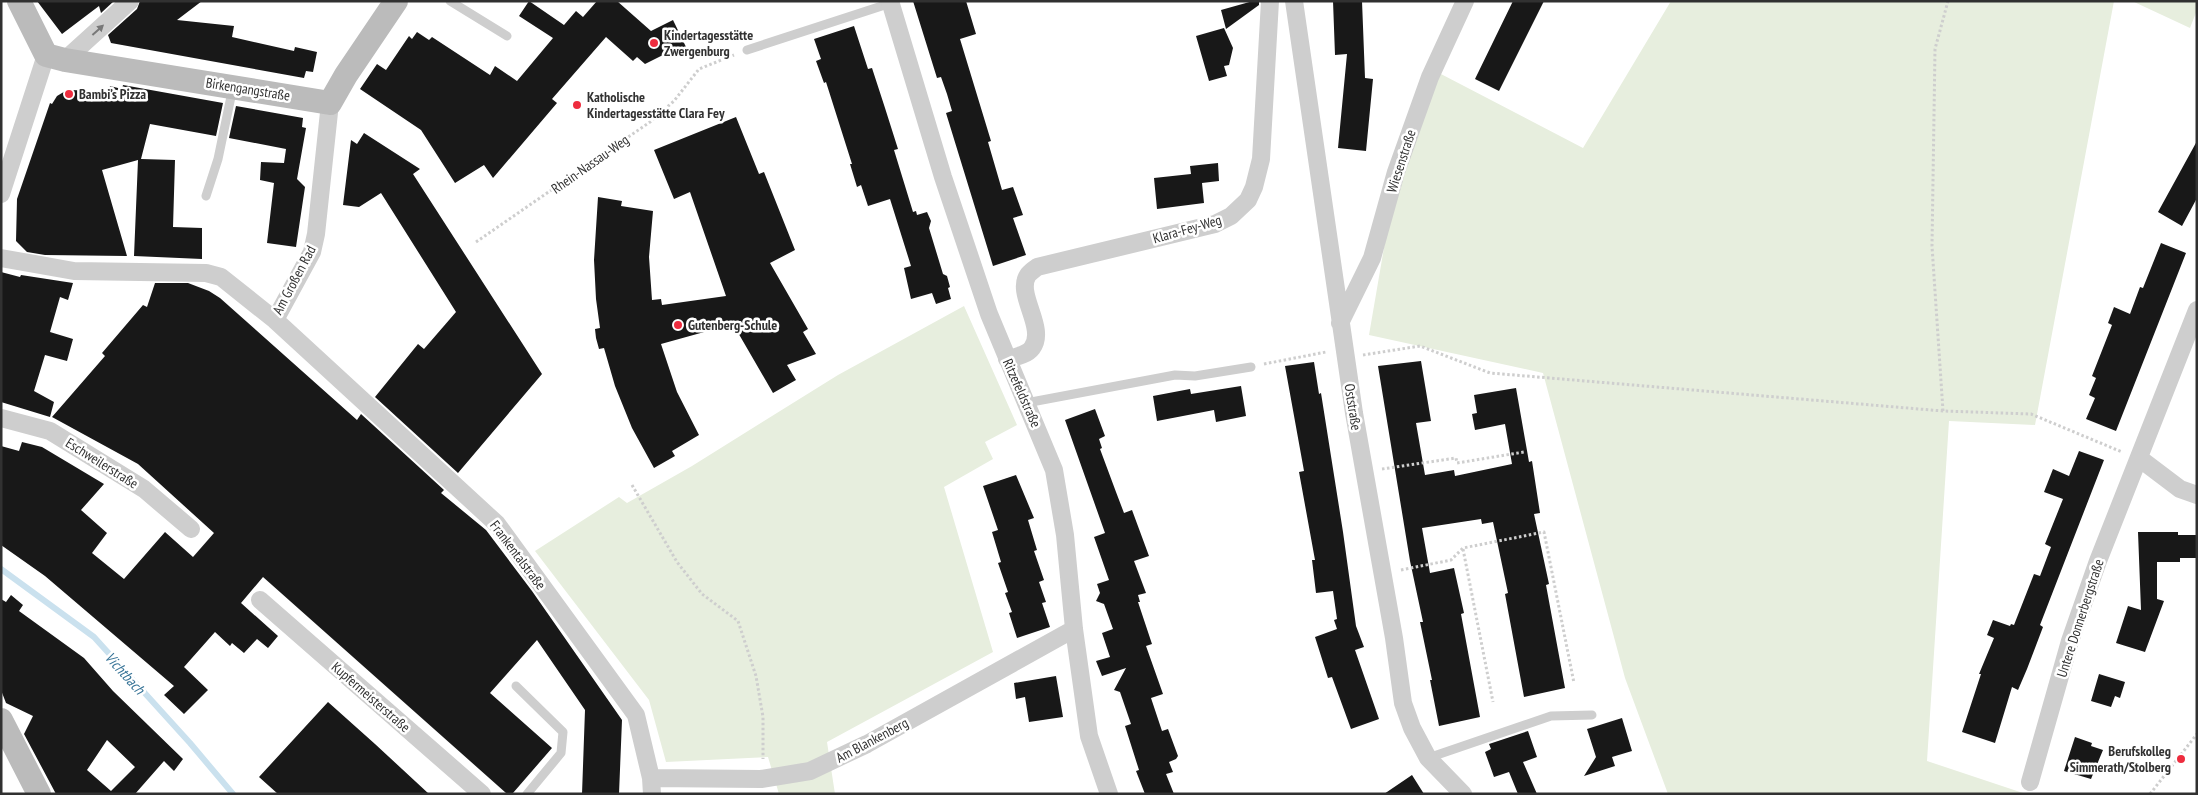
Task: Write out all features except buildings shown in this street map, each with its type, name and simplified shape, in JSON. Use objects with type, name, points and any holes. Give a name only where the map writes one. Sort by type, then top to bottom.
[{"type":"street","points":[[19,1],[56,57]]},
{"type":"street","points":[[1,194],[56,57],[130,1]]},
{"type":"street","points":[[330,103],[346,75],[396,1]]},
{"type":"street","name":"Klara-Fey-Weg","points":[[1007,359],[1024,354],[1032,348],[1037,335],[1025,287],[1028,276],[1037,267],[1215,224],[1231,216],[1248,200],[1254,187],[1260,159],[1270,1]]},
{"type":"street","name":"Oststraße","points":[[1294,1],[1340,323],[1404,703],[1412,728],[1428,758],[1463,794]]},
{"type":"street","name":"Wiesenstraße","points":[[1340,323],[1372,258],[1396,172],[1430,77],[1465,1]]},
{"type":"street","name":"Ritzefeldstraße","points":[[891,2],[944,177],[989,314],[1054,470],[1065,535],[1074,629],[1089,736],[1108,794]]},
{"type":"street","name":"Birkengangstraße","points":[[56,57],[330,103]]},
{"type":"street","name":"Am Großen Rad","points":[[1,258],[74,271],[206,273],[221,277],[275,320],[312,252],[316,234],[330,103]]},
{"type":"street","name":"Untere Donnerbergstraße","points":[[2030,782],[2074,632],[2098,561],[2197,310]]},
{"type":"street","name":"Frankentalstraße","points":[[275,320],[497,524],[636,715],[651,786]]},
{"type":"street","name":"Eschweilerstraße","points":[[1,418],[50,431],[144,489],[191,529]]},
{"type":"street","points":[[2139,458],[2180,489],[2197,495]]},
{"type":"street","name":"Kupfermeisterstraße","points":[[260,600],[473,791]]},
{"type":"street","name":"Am Blankenberg","points":[[651,786],[761,779],[810,771],[867,744],[1074,629]]},
{"type":"street","points":[[1,720],[39,794]]},
{"type":"lane","points":[[450,1],[507,36]]},
{"type":"lane","points":[[748,50],[891,2]]},
{"type":"lane","points":[[206,196],[218,159],[233,87]]},
{"type":"lane","points":[[1026,403],[1175,375],[1195,376],[1251,366]]},
{"type":"lane","points":[[516,686],[563,732],[561,753],[527,794]]},
{"type":"lane","points":[[1428,758],[1551,716],[1592,715]]},
{"type":"path","points":[[1943,411],[1932,227],[1934,49],[1948,1]]},
{"type":"path","name":"Rhein-Nassau-Weg","points":[[476,242],[650,122],[674,101],[699,69],[748,50]]},
{"type":"path","points":[[1251,366],[1345,353],[1420,346],[1490,373],[1943,411],[2031,414],[2139,458]]},
{"type":"path","points":[[1364,472],[1456,458],[1457,463],[1524,452]]},
{"type":"path","points":[[632,485],[677,562],[702,594],[738,621],[756,676],[763,717],[764,747],[761,779]]},
{"type":"path","points":[[1383,574],[1451,560],[1463,548],[1544,532],[1574,683]]},
{"type":"path","points":[[1463,548],[1493,702]]},
{"type":"path","points":[[2150,794],[2197,734]]},
{"type":"green space","points":[[1671,1],[2114,1],[2035,425],[1949,421],[1927,761],[2026,794],[1668,794],[1625,678],[1543,373],[1369,335],[1391,207],[1439,73],[1583,148]]},
{"type":"green space","points":[[2132,1],[2197,1],[2197,10],[2190,28]]},
{"type":"green space","points":[[964,306],[1017,425],[985,442],[993,459],[944,487],[993,652],[827,742],[835,794],[779,794],[768,757],[666,762],[649,700],[535,551],[619,497],[627,503],[692,466],[838,375]]},
{"type":"waterway","name":"Vichtbach","points":[[1,569],[94,637],[190,743],[233,794]]},
{"type":"place","name":"Kindertagesstätte Zwergenburg","points":[[654,43]]},
{"type":"place","name":"Bambi’s Pizza","points":[[69,94]]},
{"type":"place","name":"Katholische Kindertagesstätte Clara Fey","points":[[577,105]]},
{"type":"place","name":"Gutenberg-Schule","points":[[678,325]]},
{"type":"place","name":"Berufskolleg Simmerath/Stolberg","points":[[2181,759]]}]
